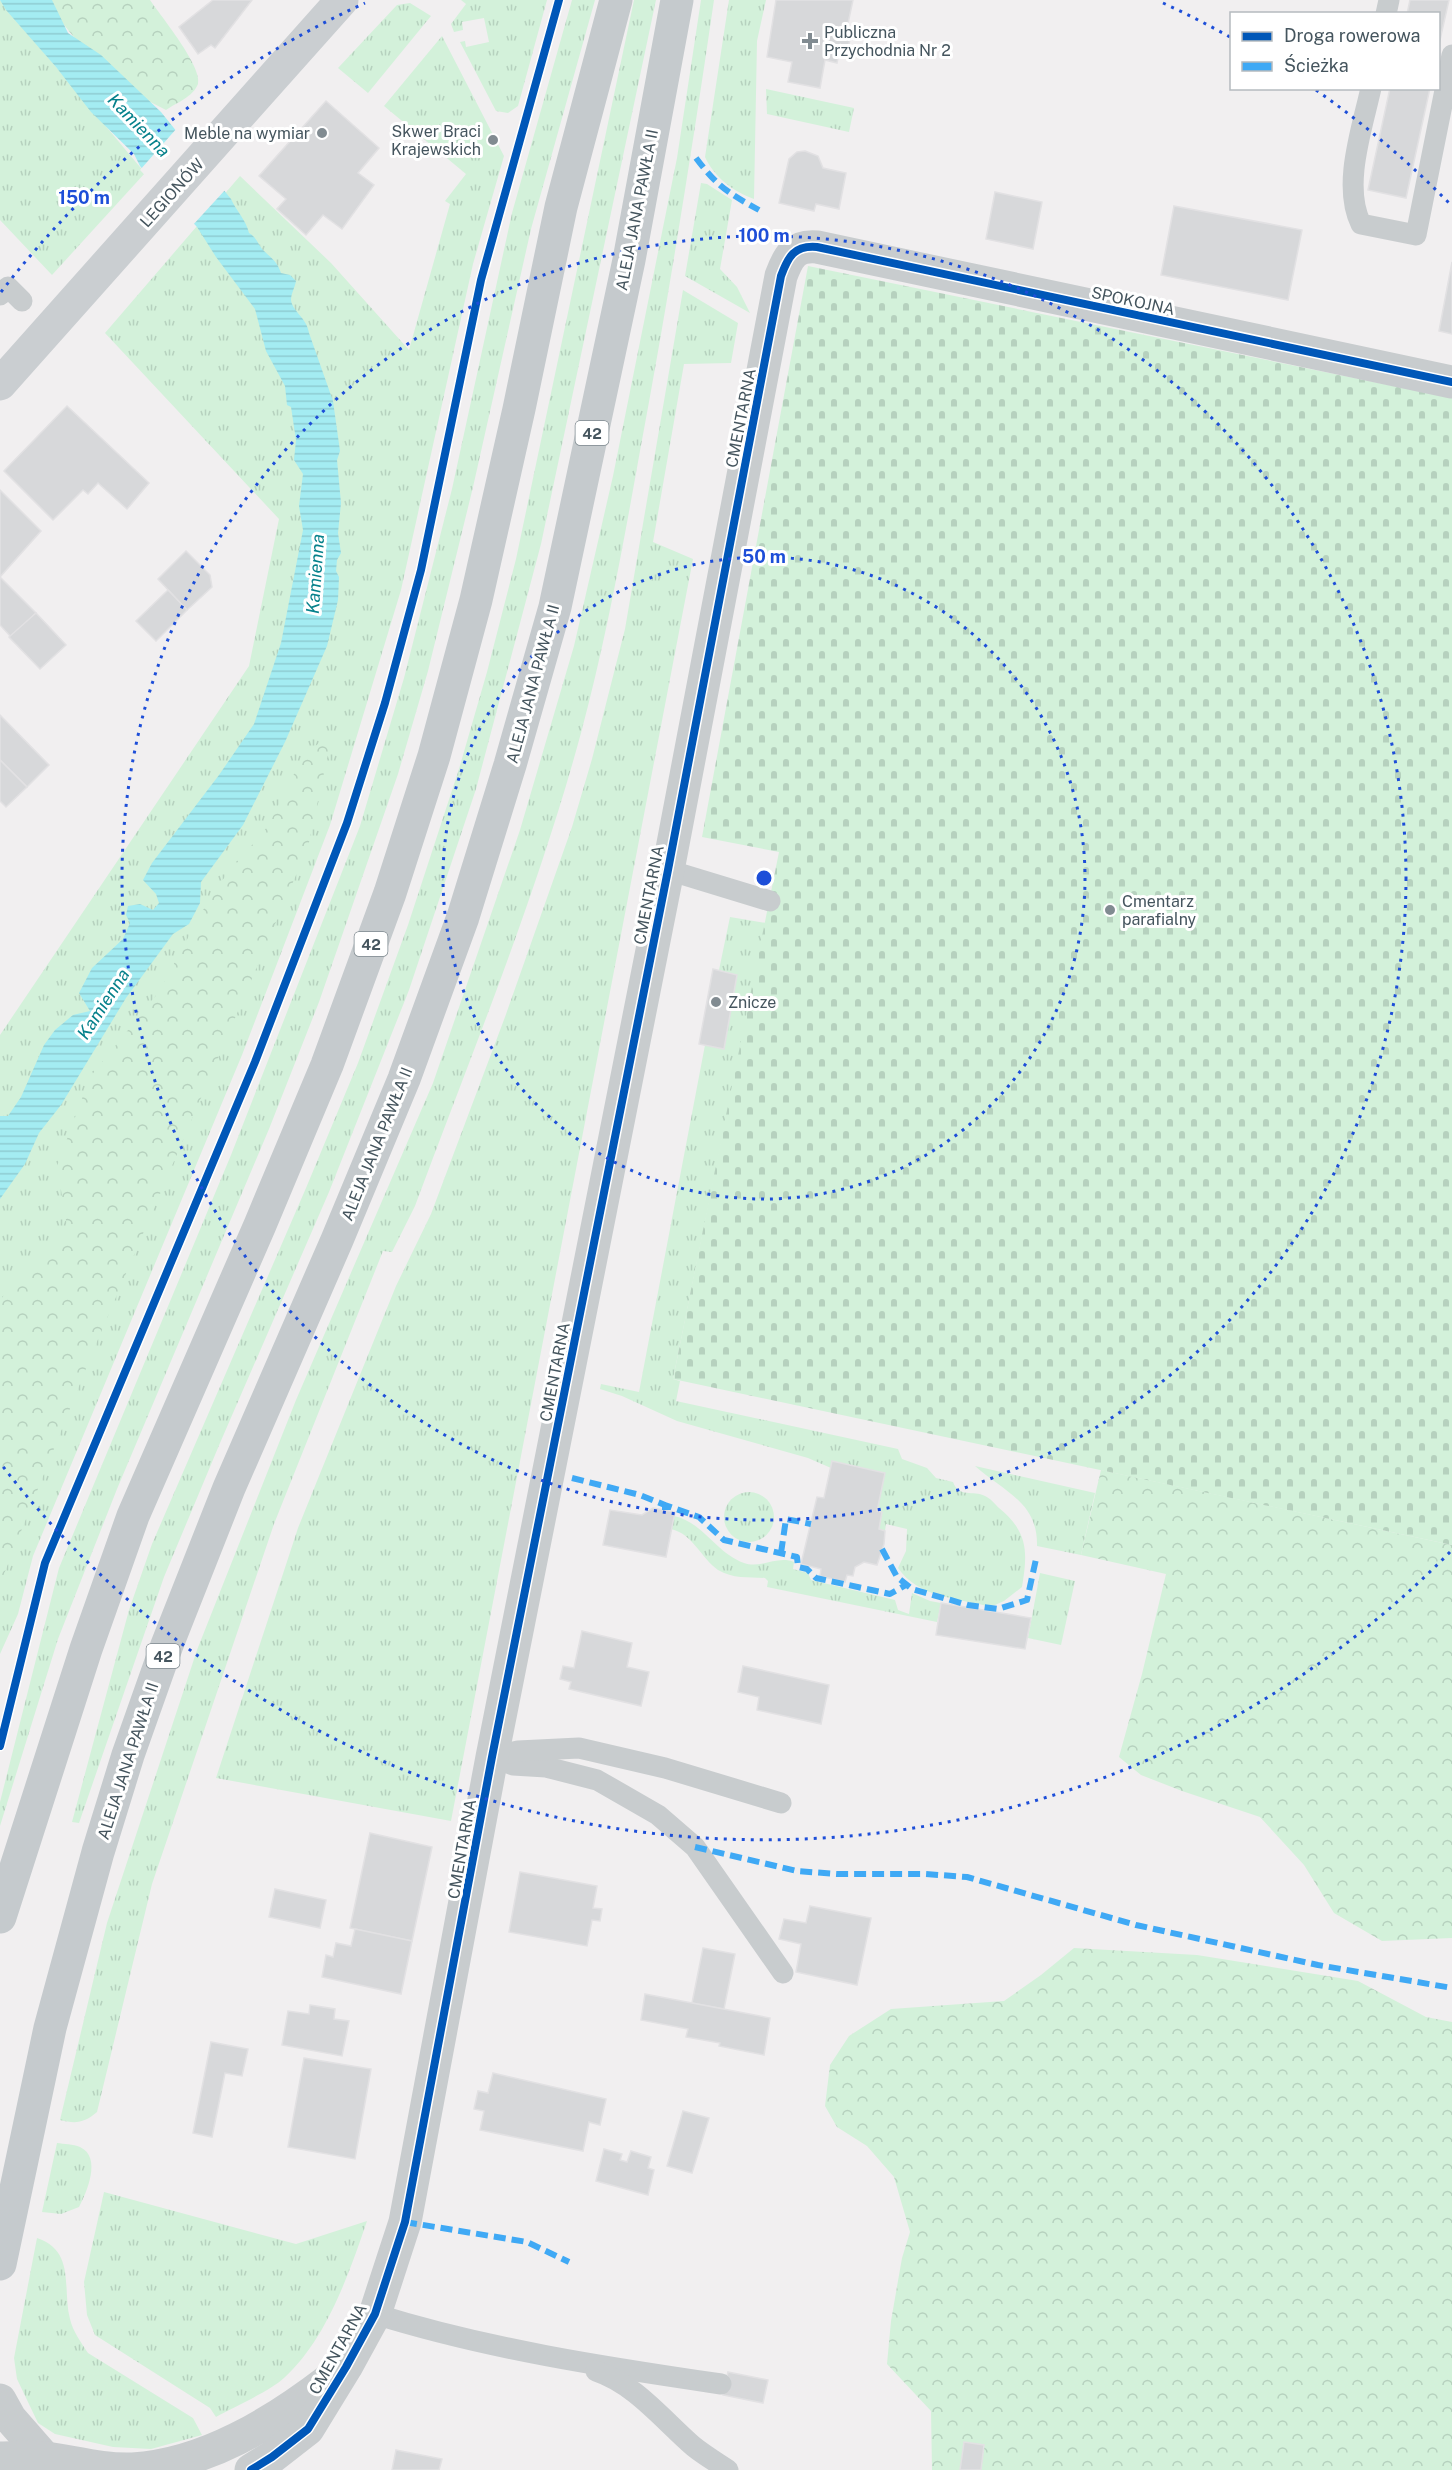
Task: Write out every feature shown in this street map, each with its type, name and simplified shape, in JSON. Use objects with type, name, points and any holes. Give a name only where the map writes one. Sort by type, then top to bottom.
[{"type":"main road","name":"42","points":[[0,1917],[86,1649],[133,1516],[327,1065],[390,893],[428,777],[476,600],[519,410],[561,207],[616,0]]},
{"type":"main road","name":"ALEJA JANA PAWŁA II","points":[[0,2264],[50,2028],[98,1852],[128,1755],[167,1645],[229,1488],[404,1079],[463,917],[507,776],[555,607],[628,260],[677,0]]},
{"type":"street","name":"LEGIONÓW","points":[[8,375],[342,0]]},
{"type":"street","name":"SPOKOJNA","points":[[809,246],[1452,382]]},
{"type":"street","name":"CMENTARNA","points":[[250,2470],[272,2457],[308,2429],[375,2314],[405,2222],[492,1757],[668,870],[781,276],[793,251],[809,246]]},
{"type":"street","name":"CMENTARNA","points":[[0,2458],[45,2458],[82,2466],[132,2469],[175,2466],[260,2427],[291,2409],[346,2367]]},
{"type":"street","points":[[0,2400],[10,2418],[45,2458]]},
{"type":"lane","points":[[1371,90],[1352,177],[1355,212],[1361,224],[1416,235],[1452,55]]},
{"type":"lane","points":[[0,295],[8,287],[22,301]]},
{"type":"lane","points":[[668,870],[770,901]]},
{"type":"lane","points":[[492,1757],[518,1751],[579,1748],[665,1768],[781,1803]]},
{"type":"lane","points":[[492,1757],[513,1765],[546,1767],[597,1780],[658,1815],[695,1847],[783,1973]]},
{"type":"lane","points":[[375,2314],[434,2331],[559,2358],[721,2384]]},
{"type":"lane","points":[[559,2358],[604,2374],[656,2411],[695,2448],[728,2470]]},
{"type":"green space","points":[[0,0],[145,173],[52,275],[0,220]]},
{"type":"green space","points":[[44,0],[150,0],[188,54],[198,76],[196,89],[166,110],[129,91],[94,62]]},
{"type":"green space","points":[[461,0],[547,0],[518,106],[508,113],[496,111],[460,42],[465,41],[466,47],[489,42],[484,18],[462,22],[463,30],[454,32],[451,24],[466,4]]},
{"type":"green space","points":[[572,0],[595,0],[531,229],[473,487],[428,671],[398,774],[319,1002],[269,1129],[117,1489],[58,1639],[0,1826],[0,1802],[59,1568],[231,1155],[360,826],[404,678],[452,489],[512,213]]},
{"type":"green space","points":[[634,0],[656,0],[541,544],[476,789],[409,990],[329,1192],[164,1577],[79,1823],[72,1822],[129,1610],[152,1544],[358,1063],[408,925],[459,769],[516,559]]},
{"type":"green space","points":[[701,0],[714,0],[660,338],[606,628],[564,793],[503,972],[415,1206],[392,1252],[383,1251],[274,1524],[152,1884],[97,2112],[80,2122],[60,2120],[107,1923],[197,1650],[296,1400],[433,1083],[520,830],[574,646],[613,476],[677,158]]},
{"type":"green space","points":[[729,0],[766,0],[757,41],[754,199],[725,183],[705,157]]},
{"type":"green space","points":[[410,3],[431,16],[368,93],[338,68],[397,5]]},
{"type":"green space","points":[[442,36],[504,156],[473,264],[401,590],[330,825],[242,1055],[33,1556],[18,1614],[0,1654],[0,1035],[249,666],[279,519],[105,333],[240,176],[331,263],[409,350],[450,204],[445,201],[466,174],[384,106]]},
{"type":"green space","points":[[766,89],[854,108],[849,132],[767,114]]},
{"type":"green space","points":[[701,183],[707,184],[732,200],[720,269],[737,287],[750,313],[685,276]]},
{"type":"green space","name":"Cmentarz parafialny","points":[[808,266],[1452,398],[1452,1545],[673,1379],[779,852],[702,837]]},
{"type":"green space","points":[[683,290],[738,323],[731,363],[684,364],[653,542],[693,559],[451,1821],[216,1778],[298,1528],[396,1286],[431,1214],[505,1017],[572,827],[625,629]]},
{"type":"green space","points":[[319,743],[330,745],[308,847],[93,1351],[0,1584],[0,1302],[12,1280],[68,1232],[57,1166],[90,1077],[158,993],[214,890],[268,826],[301,760]]},
{"type":"green space","points":[[730,917],[766,923],[673,1379],[680,1381],[676,1401],[898,1449],[902,1459],[927,1468],[936,1478],[953,1482],[963,1492],[987,1497],[1016,1525],[1024,1543],[1025,1553],[1022,1587],[995,1605],[987,1606],[938,1595],[906,1578],[898,1568],[906,1551],[907,1529],[886,1524],[885,1531],[879,1529],[882,1512],[877,1511],[885,1473],[833,1461],[831,1468],[808,1458],[677,1421],[622,1396],[600,1389],[601,1384],[639,1392],[705,1045],[724,1048],[737,975],[719,970]]},
{"type":"green space","points":[[975,1466],[1095,1493],[1081,1555],[1037,1546],[1036,1531],[1025,1508],[1008,1491]]},
{"type":"green space","points":[[1101,1470],[1452,1545],[1452,1938],[1382,1941],[1334,1913],[1304,1865],[1260,1817],[1141,1775],[1119,1757],[1166,1574],[1081,1555]]},
{"type":"green space","points":[[744,1492],[754,1492],[767,1499],[774,1512],[774,1522],[767,1535],[754,1542],[744,1542],[735,1538],[728,1531],[724,1522],[724,1512],[728,1503],[735,1496]]},
{"type":"green space","points":[[674,1516],[693,1524],[725,1552],[744,1563],[757,1564],[788,1560],[794,1562],[793,1569],[808,1573],[811,1580],[895,1600],[898,1610],[909,1614],[912,1593],[941,1603],[937,1622],[767,1587],[768,1581],[765,1578],[741,1577],[724,1573],[712,1565],[685,1536],[671,1529]]},
{"type":"green space","points":[[1040,1573],[1075,1581],[1061,1645],[1028,1638]]},
{"type":"green space","points":[[1074,1948],[1197,1955],[1358,1981],[1426,2017],[1452,2022],[1452,2470],[932,2470],[931,2411],[887,2364],[891,2321],[902,2258],[910,2232],[894,2177],[867,2146],[837,2127],[825,2106],[830,2065],[849,2036],[891,2009],[1004,2001]]},
{"type":"green space","points":[[57,2143],[80,2147],[87,2152],[91,2166],[89,2184],[79,2207],[61,2214],[42,2212]]},
{"type":"green space","points":[[104,2192],[296,2244],[367,2221],[344,2284],[324,2326],[299,2363],[270,2388],[216,2417],[210,2408],[95,2335],[87,2315],[84,2282]]},
{"type":"green space","points":[[37,2238],[49,2244],[62,2261],[70,2319],[75,2333],[88,2353],[193,2418],[202,2435],[151,2449],[113,2447],[55,2434],[38,2423],[17,2379],[14,2358]]},
{"type":"water","name":"Kamienna","points":[[0,0],[52,0],[68,33],[101,55],[161,112],[231,199],[249,233],[276,263],[281,273],[290,275],[296,281],[291,298],[292,304],[308,328],[333,401],[340,451],[337,460],[341,503],[338,533],[341,553],[337,560],[336,571],[339,577],[338,600],[327,646],[285,742],[243,825],[201,882],[200,903],[189,924],[173,934],[126,998],[61,1105],[39,1133],[25,1164],[0,1199],[0,1116],[8,1116],[21,1097],[44,1045],[55,1030],[73,1015],[90,1011],[79,993],[92,968],[123,939],[130,923],[126,915],[128,906],[140,904],[153,910],[159,903],[156,894],[143,880],[152,863],[219,775],[254,724],[281,643],[303,530],[299,506],[303,474],[294,460],[296,440],[291,407],[287,405],[285,386],[266,351],[255,309],[216,257],[197,227],[140,166],[134,154],[91,112]]},
{"type":"pier","points":[[177,128],[226,189],[192,226],[140,170]]},
{"type":"building","points":[[213,0],[252,0],[215,48],[211,45],[198,54],[179,27]]},
{"type":"building","name":"Publiczna Przychodnia Nr 2","points":[[776,0],[853,0],[847,28],[852,29],[848,49],[840,47],[837,63],[825,60],[820,88],[788,82],[792,62],[767,57]]},
{"type":"building","points":[[1410,0],[1449,0],[1440,40],[1440,12],[1407,12]]},
{"type":"building","points":[[1390,90],[1430,90],[1406,198],[1368,190]]},
{"type":"building","points":[[326,101],[379,148],[358,173],[374,185],[342,229],[323,215],[306,235],[277,209],[286,199],[259,176]]},
{"type":"building","points":[[805,151],[818,156],[823,168],[846,173],[839,209],[816,204],[814,211],[779,203],[789,159],[797,152]]},
{"type":"building","points":[[995,192],[1042,202],[1033,249],[986,239]]},
{"type":"building","points":[[1174,206],[1302,230],[1288,300],[1161,275]]},
{"type":"building","points":[[1452,262],[1452,334],[1439,331]]},
{"type":"building","points":[[67,406],[149,483],[127,509],[98,483],[88,494],[83,490],[53,520],[4,471]]},
{"type":"building","points":[[0,490],[41,531],[0,577]]},
{"type":"building","points":[[186,551],[210,575],[212,587],[187,610],[158,579]]},
{"type":"building","points":[[0,577],[36,613],[11,637],[0,625]]},
{"type":"building","points":[[168,590],[187,610],[156,641],[136,621]]},
{"type":"building","points":[[36,613],[66,645],[40,669],[9,637]]},
{"type":"building","points":[[0,715],[49,765],[27,787],[0,760]]},
{"type":"building","points":[[0,760],[27,787],[6,807],[0,801]]},
{"type":"building","points":[[713,969],[737,975],[724,1049],[699,1044]]},
{"type":"building","points":[[832,1461],[885,1473],[877,1511],[882,1512],[879,1529],[885,1531],[884,1544],[877,1565],[864,1562],[855,1567],[853,1576],[847,1575],[845,1582],[820,1576],[821,1569],[801,1564],[817,1497],[824,1498]]},
{"type":"building","points":[[653,1508],[675,1512],[666,1557],[603,1545],[610,1510],[642,1515]]},
{"type":"building","points":[[941,1603],[1031,1618],[1025,1649],[936,1635]]},
{"type":"building","points":[[582,1631],[632,1643],[627,1667],[649,1672],[641,1706],[569,1689],[571,1682],[560,1679],[563,1666],[574,1668]]},
{"type":"building","points":[[743,1666],[829,1685],[821,1724],[757,1710],[759,1697],[738,1692]]},
{"type":"building","points":[[370,1833],[432,1847],[412,1941],[350,1928]]},
{"type":"building","points":[[520,1872],[597,1886],[593,1908],[602,1909],[600,1921],[592,1920],[587,1946],[509,1932]]},
{"type":"building","points":[[275,1889],[326,1900],[320,1928],[269,1917]]},
{"type":"building","points":[[810,1906],[871,1918],[857,1985],[796,1972],[801,1944],[779,1939],[784,1919],[806,1923]]},
{"type":"building","points":[[355,1929],[412,1941],[401,1994],[322,1977],[326,1955],[333,1957],[336,1943],[351,1946]]},
{"type":"building","points":[[703,1948],[735,1954],[724,2009],[692,2003]]},
{"type":"building","points":[[645,1994],[770,2018],[764,2055],[686,2037],[688,2029],[641,2020]]},
{"type":"building","points":[[310,2005],[335,2009],[334,2019],[349,2021],[342,2056],[282,2045],[288,2011],[309,2014]]},
{"type":"building","points":[[211,2042],[248,2049],[242,2076],[225,2073],[212,2137],[193,2133]]},
{"type":"building","points":[[304,2058],[371,2069],[355,2159],[288,2147]]},
{"type":"building","points":[[493,2073],[606,2099],[600,2125],[589,2122],[583,2151],[480,2130],[484,2111],[474,2109],[478,2091],[488,2093]]},
{"type":"building","points":[[683,2111],[709,2118],[692,2173],[667,2166]]},
{"type":"building","points":[[604,2149],[622,2154],[620,2160],[627,2162],[631,2151],[651,2157],[648,2168],[654,2170],[648,2195],[596,2181]]},
{"type":"building","points":[[728,2372],[768,2380],[763,2403],[723,2395]]},
{"type":"building","points":[[964,2442],[984,2445],[981,2470],[960,2470]]},
{"type":"building","points":[[396,2450],[442,2459],[439,2470],[392,2470]]},
{"type":"marked path","points":[[696,158],[710,176],[724,188],[759,210]]},
{"type":"marked path","points":[[572,1478],[640,1495],[665,1505]]},
{"type":"marked path","points":[[665,1510],[665,1505],[699,1517],[724,1540],[797,1557],[798,1567],[807,1569],[816,1578],[890,1594],[906,1585]]},
{"type":"marked path","points":[[781,1553],[786,1519],[811,1524]]},
{"type":"marked path","points":[[882,1549],[897,1577],[912,1589],[968,1605],[998,1609],[1027,1600],[1036,1559]]},
{"type":"marked path","points":[[695,1847],[797,1871],[967,1877],[1136,1925],[1318,1965],[1452,1988]]},
{"type":"marked path","points":[[405,2222],[527,2242],[569,2262]]},
{"type":"cycle path","points":[[0,1746],[45,1563],[255,1062],[347,823],[385,703],[421,570],[481,280],[559,0]]},
{"type":"cycle path","points":[[251,2470],[308,2429],[375,2314],[405,2222],[492,1757],[668,870],[781,276],[786,263],[797,250],[817,247],[1452,382]]},
{"type":"place","name":"Publiczna Przychodnia Nr 2","points":[[810,41]]},
{"type":"place","name":"Meble na wymiar","points":[[322,133]]},
{"type":"place","name":"Skwer Braci Krajewskich","points":[[493,140]]},
{"type":"place","name":"Cmentarz parafialny","points":[[1110,910]]},
{"type":"place","name":"Znicze","points":[[716,1002]]}]
